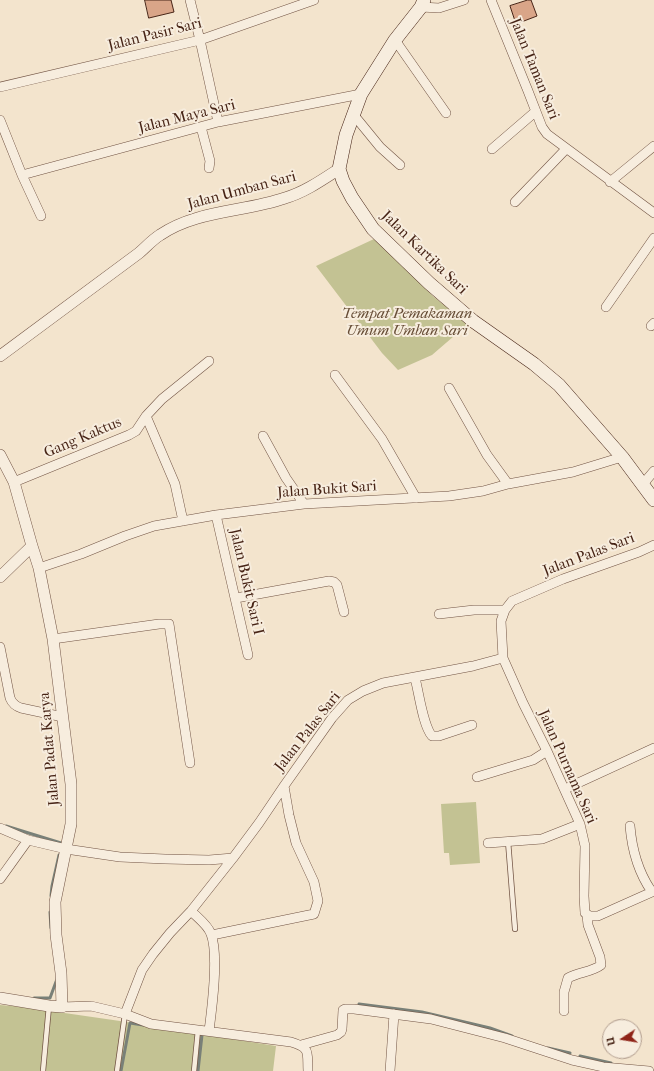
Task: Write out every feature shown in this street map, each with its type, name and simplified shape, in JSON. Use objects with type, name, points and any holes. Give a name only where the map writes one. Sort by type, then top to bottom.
[{"type":"main road","points":[[339,169],[346,135],[361,94],[395,40],[422,3]]},
{"type":"main road","name":"Jalan Kartika Sari","points":[[339,169],[352,198],[373,229],[429,283],[473,321],[534,364],[559,385],[622,457],[654,500]]},
{"type":"street","points":[[190,0],[218,122]]},
{"type":"street","name":"Jalan Pasir Sari","points":[[0,86],[200,40],[314,0]]},
{"type":"street","points":[[422,3],[439,8],[464,0]]},
{"type":"street","name":"Jalan Taman Sari","points":[[490,0],[528,90],[535,112],[546,134],[654,213]]},
{"type":"street","points":[[395,40],[446,113]]},
{"type":"street","name":"Jalan Maya Sari","points":[[22,176],[218,122],[361,94]]},
{"type":"street","points":[[492,149],[535,112]]},
{"type":"street","points":[[353,114],[380,147],[400,165]]},
{"type":"street","points":[[0,120],[22,176],[41,216]]},
{"type":"street","points":[[201,127],[210,161],[210,168]]},
{"type":"street","points":[[515,202],[566,149]]},
{"type":"street","points":[[610,182],[653,150]]},
{"type":"street","name":"Jalan Umban Sari","points":[[0,356],[139,253],[160,235],[174,227],[196,219],[285,199],[307,190],[339,169]]},
{"type":"street","points":[[606,308],[654,238]]},
{"type":"street","name":"Gang Kaktus","points":[[14,482],[136,431],[146,416],[162,399],[209,361]]},
{"type":"street","points":[[335,375],[382,439],[416,498]]},
{"type":"street","points":[[448,388],[487,455],[508,484]]},
{"type":"street","points":[[146,416],[175,484],[183,521]]},
{"type":"street","points":[[263,436],[286,478],[304,504]]},
{"type":"street","points":[[0,455],[14,482],[32,546],[0,577]]},
{"type":"street","name":"Jalan Bukit Sari","points":[[39,568],[81,554],[154,526],[216,515],[304,504],[449,496],[483,491],[508,484],[573,472],[622,457]]},
{"type":"street","points":[[643,484],[654,471]]},
{"type":"street","name":"Jalan Bukit Sari I","points":[[216,515],[248,655]]},
{"type":"street","name":"Jalan Palas Sari","points":[[505,610],[512,601],[563,579],[639,552],[654,545]]},
{"type":"street","name":"Jalan Padat Karya","points":[[32,546],[39,568],[53,639],[71,784],[71,824],[55,902],[56,935],[61,973],[62,1007]]},
{"type":"street","points":[[236,598],[329,581],[334,582],[337,585],[344,612]]},
{"type":"street","points":[[439,614],[474,610],[505,610],[501,621],[502,658]]},
{"type":"street","points":[[53,639],[159,624],[169,624],[190,763]]},
{"type":"street","points":[[0,647],[12,702],[21,708],[63,717]]},
{"type":"street","name":"Jalan Palas Sari","points":[[125,1014],[142,970],[170,932],[191,910],[233,858],[332,718],[348,700],[363,691],[383,683],[415,678],[502,658]]},
{"type":"street","name":"Jalan Purnama Sari","points":[[502,658],[565,789],[580,824],[585,846],[584,910],[587,915],[588,925],[600,957],[601,965],[598,968],[568,978],[564,992],[564,1011]]},
{"type":"street","points":[[415,678],[426,725],[432,736],[439,736],[472,725]]},
{"type":"street","points":[[565,789],[654,748]]},
{"type":"street","points":[[477,777],[533,760],[547,751]]},
{"type":"street","points":[[212,935],[314,914],[318,901],[314,882],[296,843],[284,786]]},
{"type":"street","points":[[488,843],[542,839],[580,824]]},
{"type":"street","points":[[587,915],[598,916],[653,892],[643,880],[635,860],[630,826]]},
{"type":"street","points":[[0,828],[28,840],[120,857],[165,860],[209,860],[233,858]]},
{"type":"street","points":[[0,879],[28,840]]},
{"type":"street","points":[[191,910],[209,930],[212,935],[214,945],[209,1031]]},
{"type":"street","points":[[0,998],[49,1006],[91,1006],[125,1014],[151,1024],[291,1042],[306,1048],[308,1071]]},
{"type":"street","points":[[301,1045],[337,1035],[342,1029],[342,1012],[345,1009],[354,1009],[431,1019],[505,1038],[572,1060],[603,1066],[649,1071]]},
{"type":"street","points":[[390,1071],[394,1014]]},
{"type":"lane","points":[[508,841],[515,929]]},
{"type":"lane","points":[[43,1071],[49,1006]]},
{"type":"lane","points":[[117,1071],[125,1014]]},
{"type":"lane","points":[[194,1071],[198,1030]]},
{"type":"green space","name":"Tempat Pemakaman Umum Umban Sari","points":[[374,239],[434,297],[468,324],[432,355],[398,370],[382,353],[316,266]]},
{"type":"green space","points":[[476,802],[480,863],[450,865],[449,853],[444,853],[441,804]]},
{"type":"green space","points":[[0,1005],[120,1021],[276,1046],[273,1071],[0,1071]]},
{"type":"building","points":[[145,0],[171,0],[174,12],[149,18]]},
{"type":"building","points":[[531,0],[537,16],[516,24],[510,6]]},
{"type":"waterway","points":[[6,826],[61,843]]},
{"type":"waterway","points":[[51,896],[59,855]]},
{"type":"waterway","points":[[50,912],[51,928]]},
{"type":"waterway","points":[[34,998],[50,998],[57,979]]},
{"type":"waterway","points":[[359,1004],[422,1012],[490,1028],[512,1036]]},
{"type":"waterway","points":[[121,1071],[130,1023],[143,1025]]},
{"type":"waterway","points":[[198,1071],[202,1035]]},
{"type":"waterway","points":[[548,1048],[570,1053]]},
{"type":"waterway","points":[[580,1056],[611,1063]]}]
